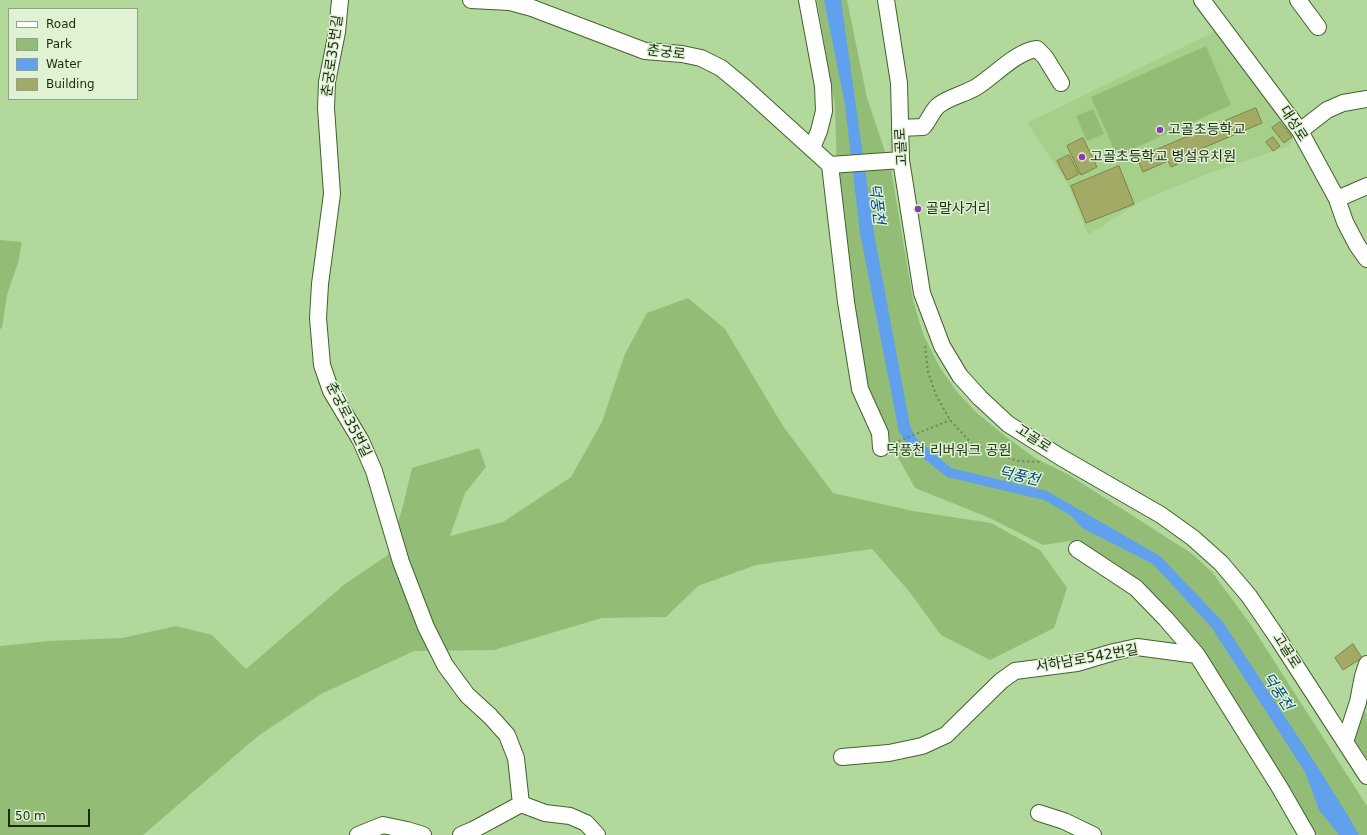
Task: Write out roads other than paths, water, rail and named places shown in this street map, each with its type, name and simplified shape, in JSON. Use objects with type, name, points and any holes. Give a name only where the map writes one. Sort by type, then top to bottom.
[{"type":"street","name":"춘궁로35번길","points":[[340,0],[337,32],[327,89],[326,108],[332,194],[320,284],[318,318],[322,365],[331,391],[361,441],[374,471],[401,562],[426,627],[445,665],[467,695],[490,716],[507,735],[516,758],[521,804]]},
{"type":"street","name":"춘궁로","points":[[471,0],[510,2],[532,8],[645,52],[682,54],[701,58],[721,68],[744,87],[830,165]]},
{"type":"street","points":[[807,0],[823,86],[824,111],[819,132],[812,148]]},
{"type":"street","name":"고골로","points":[[886,0],[899,83],[901,160],[922,294],[942,346],[960,376],[980,398],[1008,424],[1062,458],[1161,515],[1193,538],[1221,563],[1249,596],[1367,776]]},
{"type":"street","name":"대성로","points":[[1202,0],[1300,131],[1337,199],[1345,222],[1357,245],[1367,259]]},
{"type":"street","points":[[1298,0],[1318,27]]},
{"type":"street","points":[[900,128],[923,127],[937,106],[951,97],[976,87],[1020,54],[1030,50],[1037,50],[1045,57],[1061,83]]},
{"type":"street","points":[[1300,131],[1327,110],[1343,103],[1367,99]]},
{"type":"street","points":[[881,448],[880,433],[860,388],[846,302],[830,165],[901,160]]},
{"type":"street","points":[[1337,199],[1367,186]]},
{"type":"street","points":[[1077,549],[1136,588],[1166,619],[1197,655],[1307,835]]},
{"type":"street","name":"서하남로542번길","points":[[842,758],[889,753],[922,746],[946,736],[1001,681],[1016,671],[1077,663],[1137,647],[1197,655]]},
{"type":"street","points":[[1345,742],[1356,709],[1367,664]]},
{"type":"street","points":[[1328,715],[1338,717],[1346,716],[1352,714],[1356,709]]},
{"type":"street","points":[[461,835],[521,804],[545,813],[570,816],[586,823],[597,835]]},
{"type":"street","points":[[1039,813],[1064,821],[1093,835]]},
{"type":"street","points":[[358,835],[383,825],[423,835]]},
{"type":"water","points":[[824,0],[841,0],[874,233],[910,426],[917,439],[951,468],[1047,491],[1160,556],[1223,622],[1317,766],[1359,835],[1339,835],[1319,810],[1305,772],[1212,628],[1153,564],[1082,528],[1070,515],[1044,500],[947,477],[909,447],[899,432],[860,233],[845,104]]},
{"type":"place","name":"고골초등학교","points":[[1160,130]]},
{"type":"place","name":"고골초등학교 병설유치원","points":[[1082,157]]},
{"type":"place","name":"골말사거리","points":[[918,209]]},
{"type":"water label","name":"덕풍천","points":[[876,204]]},
{"type":"water label","name":"덕풍천","points":[[1019,477]]},
{"type":"water label","name":"덕풍천","points":[[1277,692]]},
{"type":"park label","name":"덕풍천 리버워크 공원","points":[[949,451]]}]
